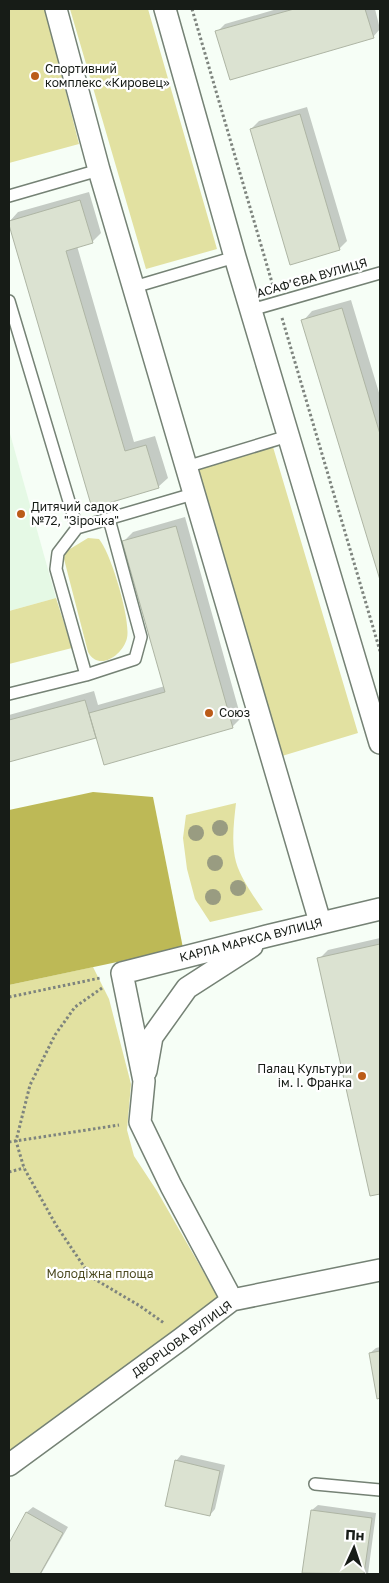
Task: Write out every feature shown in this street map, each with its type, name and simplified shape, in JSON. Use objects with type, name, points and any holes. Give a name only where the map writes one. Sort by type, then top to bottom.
[{"type":"street","points":[[56,9],[99,170],[320,922]]},
{"type":"street","points":[[164,9],[235,257],[380,743]]},
{"type":"street","name":"КАРЛА МАРКСА ВУЛИЦЯ","points":[[122,973],[320,922],[380,909]]},
{"type":"street","points":[[232,1300],[171,1186],[140,1122],[144,1081],[152,1037],[187,988],[267,936]]},
{"type":"street","points":[[122,973],[144,1081]]},
{"type":"street","name":"ДВОРЦОВА ВУЛИЦЯ","points":[[9,1465],[232,1300],[380,1270]]},
{"type":"lane","points":[[9,196],[99,170]]},
{"type":"lane","points":[[134,287],[235,257]]},
{"type":"lane","name":"АСАФ’ЄВА ВУЛИЦЯ","points":[[251,310],[380,273]]},
{"type":"lane","points":[[9,301],[77,528]]},
{"type":"lane","points":[[186,467],[288,436]]},
{"type":"lane","points":[[86,675],[56,569],[58,553],[77,528],[193,494]]},
{"type":"lane","points":[[9,694],[86,675],[135,659],[141,637],[109,519]]},
{"type":"lane","points":[[315,1484],[380,1490]]},
{"type":"path","points":[[192,9],[380,651]]},
{"type":"path","points":[[9,997],[122,973]]},
{"type":"path","points":[[122,973],[75,1007],[55,1035],[30,1085],[20,1118],[16,1141],[24,1168],[56,1225],[91,1277],[162,1320],[181,1339]]},
{"type":"path","points":[[9,1142],[140,1122]]},
{"type":"path","points":[[9,1172],[24,1168]]},
{"type":"shaded area","name":"Дитячий садок №72, \"Зірочка\"","points":[[9,430],[56,598],[9,611]]},
{"type":"shaded area","points":[[93,792],[153,797],[183,948],[9,985],[9,810]]},
{"type":"green space","name":"Cпортивний комплекс «Кировец»","points":[[9,9],[45,9],[79,144],[9,163]]},
{"type":"green space","points":[[70,9],[148,9],[217,249],[146,269]]},
{"type":"green space","points":[[273,447],[358,733],[282,756],[197,469]]},
{"type":"green space","points":[[88,538],[99,539],[104,547],[119,587],[126,617],[127,638],[125,644],[116,655],[104,661],[98,661],[88,652],[64,559],[65,552]]},
{"type":"green space","points":[[56,598],[72,648],[9,664],[9,611]]},
{"type":"green space","points":[[236,803],[233,840],[234,855],[244,881],[263,910],[210,922],[195,899],[187,869],[183,838],[186,815]]},
{"type":"green space","name":"Молодіжна площа","points":[[93,967],[109,999],[131,1084],[127,1130],[134,1156],[157,1191],[219,1299],[9,1454],[9,985]]},
{"type":"building","points":[[294,9],[365,9],[374,38],[230,80],[215,31]]},
{"type":"building","points":[[300,114],[340,250],[290,265],[250,129]]},
{"type":"building","points":[[80,200],[93,243],[66,251],[125,451],[146,445],[159,488],[92,508],[9,225],[9,221]]},
{"type":"building","points":[[342,308],[380,434],[380,580],[301,320]]},
{"type":"building","points":[[176,526],[233,728],[104,765],[89,713],[165,692],[122,541]]},
{"type":"building","points":[[85,700],[96,738],[9,762],[9,720]]},
{"type":"building","name":"Палац Культури ім. І. Франка","points":[[380,944],[380,1194],[370,1196],[317,958]]},
{"type":"building","points":[[380,1351],[380,1398],[377,1399],[369,1353]]},
{"type":"building","points":[[175,1460],[220,1471],[210,1516],[165,1506]]},
{"type":"building","points":[[311,1510],[372,1518],[364,1574],[302,1573]]},
{"type":"building","points":[[26,1512],[63,1533],[40,1574],[12,1574],[9,1572],[9,1543]]},
{"type":"place","name":"Cпортивний комплекс «Кировец»","points":[[35,76]]},
{"type":"place","name":"Дитячий садок №72, \"Зірочка\"","points":[[21,514]]},
{"type":"place","name":"Союз","points":[[209,713]]},
{"type":"place","name":"Палац Культури ім. І. Франка","points":[[362,1076]]}]
